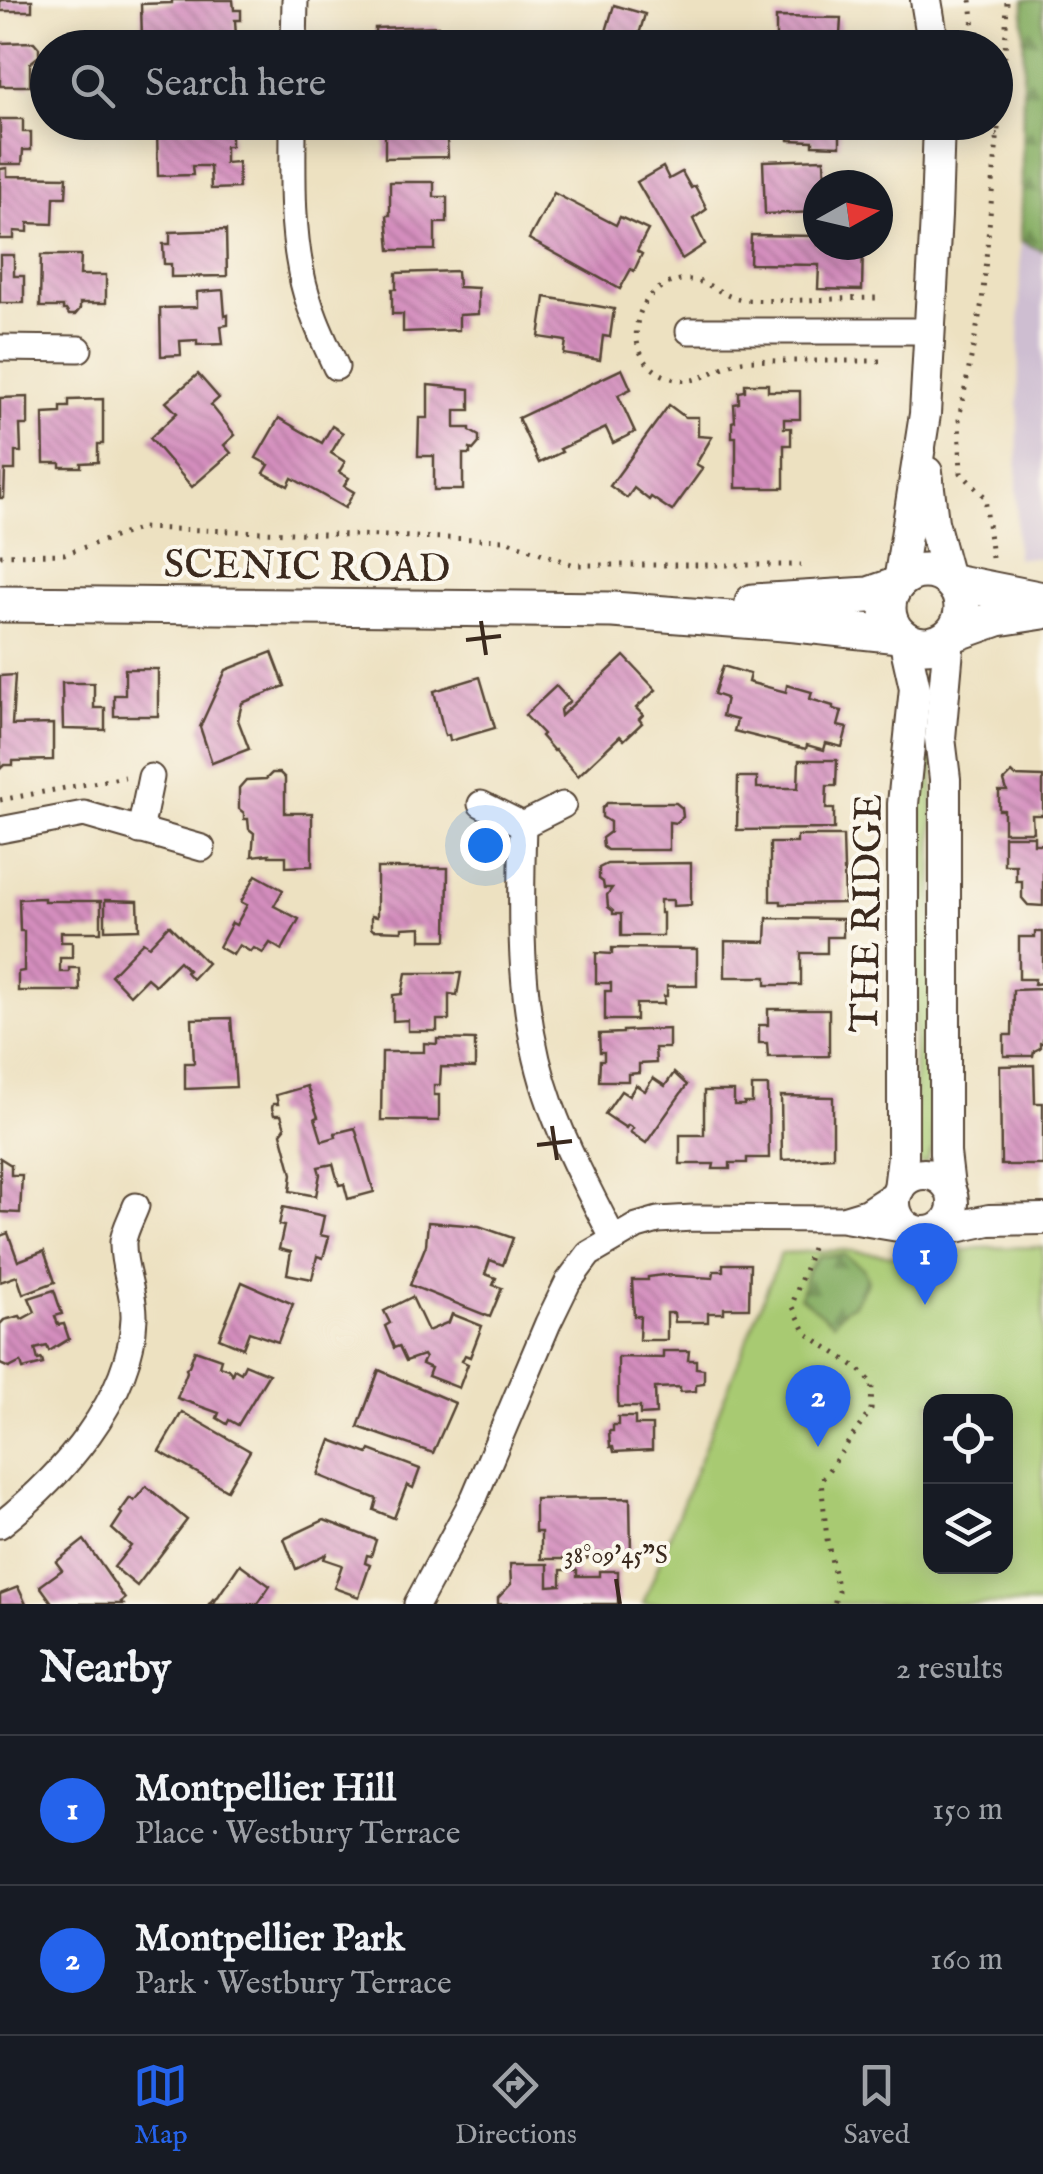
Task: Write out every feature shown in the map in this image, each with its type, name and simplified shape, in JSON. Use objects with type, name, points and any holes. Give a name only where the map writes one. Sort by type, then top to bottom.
[{"type":"main road","name":"SCENIC ROAD","points":[[613,610],[869,595],[923,570],[950,580],[1043,600]]},
{"type":"main road","points":[[950,580],[963,605],[960,624],[951,636]]},
{"type":"main road","points":[[897,584],[888,611],[902,637]]},
{"type":"main road","name":"SCENIC ROAD","points":[[0,604],[613,610],[796,624],[902,637],[927,646],[998,618],[1043,611]]},
{"type":"street","points":[[294,30],[295,0]]},
{"type":"street","points":[[926,0],[931,30]]},
{"type":"street","points":[[293,140],[296,247],[301,276],[336,367]]},
{"type":"street","points":[[897,584],[925,414],[938,140]]},
{"type":"street","points":[[689,331],[930,331]]},
{"type":"street","points":[[0,348],[79,348]]},
{"type":"street","points":[[925,414],[933,522],[950,580]]},
{"type":"street","name":"THE RIDGE","points":[[950,1190],[945,1153],[945,779],[940,742],[951,636]]},
{"type":"street","name":"THE RIDGE","points":[[898,1190],[903,1156],[903,804],[915,688],[902,637]]},
{"type":"street","points":[[140,830],[151,778]]},
{"type":"street","points":[[481,804],[523,825]]},
{"type":"street","points":[[523,825],[562,805]]},
{"type":"street","points":[[0,830],[84,814],[202,848]]},
{"type":"street","points":[[523,825],[521,908],[526,992],[535,1048],[551,1106],[613,1238]]},
{"type":"street","points":[[842,1219],[866,1212],[914,1176],[927,1174],[940,1178],[972,1208],[1002,1219]]},
{"type":"street","points":[[898,1190],[897,1215],[906,1226],[926,1232],[949,1220],[954,1207],[950,1190]]},
{"type":"street","points":[[0,1525],[71,1456],[119,1383],[134,1318],[123,1240],[136,1206]]},
{"type":"street","points":[[417,1604],[474,1498],[568,1282],[588,1254],[613,1238],[658,1220],[692,1218],[842,1219],[926,1232],[1002,1219],[1043,1219]]},
{"type":"path","points":[[971,0],[974,30]]},
{"type":"path","points":[[1006,30],[1007,0]]},
{"type":"path","points":[[994,571],[985,497],[961,474],[959,419],[982,302],[998,140]]},
{"type":"path","points":[[0,555],[64,554],[141,528],[505,540],[574,565],[814,565]]},
{"type":"path","points":[[812,1248],[792,1305],[806,1333],[859,1369],[872,1383],[871,1410],[821,1481],[838,1591],[834,1604]]},
{"type":"shaded area","points":[[1024,0],[1043,0],[1043,558],[1016,558]]},
{"type":"green space","points":[[1024,0],[1043,0],[1043,251],[1021,241]]},
{"type":"green space","points":[[933,694],[933,1147],[926,1164],[921,1164],[915,1147],[914,808],[923,695]]},
{"type":"green space","points":[[1043,1247],[1043,1604],[643,1604],[781,1253],[844,1250],[928,1257],[977,1248]]},
{"type":"green space","points":[[844,1255],[863,1268],[868,1281],[854,1304],[833,1323],[800,1297],[808,1269],[819,1256]]},
{"type":"building","points":[[0,0],[32,0],[32,11],[0,11]]},
{"type":"building","points":[[233,0],[234,10],[241,10],[241,20],[235,20],[236,30],[142,30],[141,4]]},
{"type":"building","points":[[614,5],[645,14],[640,30],[606,30]]},
{"type":"building","points":[[776,17],[841,18],[840,30],[776,30]]},
{"type":"building","points":[[438,26],[438,30],[375,30]]},
{"type":"building","points":[[30,42],[30,86],[0,86],[0,43]]},
{"type":"building","points":[[0,119],[23,119],[23,132],[30,132],[31,150],[23,150],[22,164],[0,164]]},
{"type":"building","points":[[157,140],[231,140],[231,146],[225,146],[225,163],[238,162],[239,188],[211,189],[210,166],[192,166],[193,175],[158,176]]},
{"type":"building","points":[[385,140],[447,140],[448,157],[385,158]]},
{"type":"building","points":[[789,140],[840,140],[840,146],[813,145],[813,141]]},
{"type":"building","points":[[824,159],[824,170],[803,170],[803,213],[765,214],[763,161]]},
{"type":"building","points":[[663,167],[669,179],[682,172],[707,209],[693,219],[705,244],[682,259],[637,182]]},
{"type":"building","points":[[7,168],[7,176],[67,177],[66,197],[54,197],[53,224],[28,223],[28,232],[14,231],[14,239],[0,239],[0,169]]},
{"type":"building","points":[[390,182],[434,182],[434,197],[447,197],[447,223],[435,223],[435,250],[390,250]]},
{"type":"building","points":[[554,193],[616,225],[620,217],[648,230],[637,251],[642,254],[634,271],[631,269],[620,289],[529,239]]},
{"type":"building","points":[[226,230],[227,276],[171,277],[171,264],[164,264],[163,244],[170,244],[170,232]]},
{"type":"building","points":[[751,235],[803,236],[803,260],[863,260],[862,290],[818,289],[819,265],[750,264]]},
{"type":"building","points":[[0,255],[14,255],[14,276],[24,276],[24,303],[0,303]]},
{"type":"building","points":[[41,255],[81,255],[80,275],[106,275],[106,303],[80,303],[75,315],[69,315],[63,307],[40,307]]},
{"type":"building","points":[[457,271],[458,287],[478,288],[478,314],[459,315],[459,330],[403,332],[403,314],[392,314],[396,273]]},
{"type":"building","points":[[223,290],[228,325],[221,326],[223,344],[180,341],[181,355],[161,356],[160,308],[197,307],[197,292]]},
{"type":"building","points":[[545,297],[614,309],[610,337],[603,336],[600,360],[564,354],[566,341],[539,337]]},
{"type":"building","points":[[622,369],[631,389],[618,395],[635,432],[613,443],[606,428],[539,463],[518,418]]},
{"type":"building","points":[[198,374],[219,398],[211,405],[235,435],[224,445],[231,453],[192,487],[150,438],[177,413],[166,402]]},
{"type":"building","points":[[745,384],[768,384],[768,391],[800,391],[800,419],[784,419],[784,428],[791,428],[791,445],[784,445],[784,488],[736,488],[736,437],[732,437],[732,422],[734,404],[739,403],[739,392],[745,391]]},
{"type":"building","points":[[428,385],[470,389],[470,410],[455,410],[455,428],[470,428],[479,436],[479,443],[470,449],[470,454],[463,454],[463,490],[434,490],[434,456],[418,456],[419,418],[428,418]]},
{"type":"building","points":[[28,397],[28,425],[20,425],[21,452],[15,452],[15,470],[5,470],[4,498],[0,498],[0,398]]},
{"type":"building","points":[[103,399],[103,444],[98,444],[98,462],[81,463],[81,467],[44,463],[43,414],[61,413],[61,407],[69,407],[69,400]]},
{"type":"building","points":[[669,405],[685,417],[698,417],[698,436],[712,437],[696,464],[703,468],[672,511],[634,488],[627,498],[610,486]]},
{"type":"building","points":[[279,418],[322,443],[332,426],[343,433],[331,453],[345,462],[339,472],[349,478],[344,486],[354,492],[345,508],[292,478],[288,486],[264,473],[269,465],[256,458]]},
{"type":"building","points":[[272,652],[285,686],[242,703],[238,720],[249,749],[212,763],[200,727],[226,670]]},
{"type":"building","points":[[624,656],[656,690],[636,708],[643,715],[639,719],[642,723],[624,740],[620,736],[578,776],[525,715],[556,686],[570,701],[560,710],[561,716]]},
{"type":"building","points":[[723,666],[750,674],[748,682],[786,692],[787,685],[812,692],[810,699],[842,711],[838,726],[847,728],[842,747],[826,743],[824,750],[807,745],[806,749],[734,731],[737,720],[722,716],[726,698],[714,694]]},
{"type":"building","points":[[125,669],[158,669],[158,716],[114,716],[114,695],[125,695]]},
{"type":"building","points":[[15,675],[12,725],[53,724],[53,760],[13,761],[13,765],[0,769],[0,676]]},
{"type":"building","points":[[480,677],[495,728],[450,741],[449,735],[445,736],[434,691]]},
{"type":"building","points":[[62,683],[94,683],[94,708],[105,708],[105,730],[63,729]]},
{"type":"building","points":[[799,760],[837,760],[836,786],[827,786],[826,809],[834,809],[834,829],[737,830],[738,777],[757,777],[757,788],[798,788]]},
{"type":"building","points":[[272,773],[285,778],[285,813],[312,813],[312,866],[286,867],[286,856],[252,856],[254,833],[239,809],[239,788],[246,780],[266,779]]},
{"type":"building","points":[[1012,773],[1043,777],[1043,815],[1032,815],[1033,832],[1004,832],[999,791],[1007,791],[1004,781]]},
{"type":"building","points":[[607,803],[676,803],[682,808],[683,817],[676,823],[669,822],[669,850],[603,847],[602,838],[610,832],[610,822],[602,817]]},
{"type":"building","points":[[797,836],[843,836],[845,903],[770,901],[770,843],[797,843]]},
{"type":"building","points":[[1004,836],[1034,836],[1034,844],[1043,844],[1043,906],[1028,905],[1022,898],[1022,881],[1016,881],[1016,865],[1004,865]]},
{"type":"building","points":[[691,863],[691,905],[673,906],[673,900],[660,900],[663,936],[621,936],[621,914],[613,914],[608,907],[607,895],[612,888],[604,888],[599,868],[607,864]]},
{"type":"building","points":[[377,868],[448,868],[447,940],[421,940],[421,927],[402,931],[371,928],[371,916],[377,917]]},
{"type":"building","points":[[256,875],[283,890],[274,906],[299,919],[282,950],[270,943],[263,953],[254,948],[251,952],[239,945],[233,955],[219,947],[247,905],[241,902]]},
{"type":"building","points":[[19,899],[101,901],[101,932],[61,932],[61,942],[72,942],[72,958],[60,958],[60,972],[79,968],[80,991],[18,991],[18,972],[24,971]]},
{"type":"building","points":[[105,900],[138,901],[139,929],[105,930]]},
{"type":"building","points":[[767,918],[843,919],[843,937],[827,937],[827,953],[801,953],[801,985],[766,985],[766,977],[725,977],[725,941],[766,942]]},
{"type":"building","points":[[169,925],[207,963],[192,979],[179,961],[155,985],[147,978],[130,995],[111,975],[143,942],[149,946]]},
{"type":"building","points":[[1035,932],[1043,932],[1043,983],[1034,984],[1035,979],[1019,979],[1019,937],[1035,937]]},
{"type":"building","points":[[612,948],[697,949],[697,986],[667,986],[664,1004],[636,1004],[636,1020],[605,1020],[605,991],[611,991],[611,983],[596,983],[596,953],[612,954]]},
{"type":"building","points":[[406,973],[461,973],[457,995],[449,994],[449,1020],[437,1020],[437,1031],[408,1031],[408,1020],[393,1021],[393,995],[402,994]]},
{"type":"building","points":[[1041,989],[1043,1043],[1033,1056],[1004,1056],[1004,1035],[1012,1035],[1013,990]]},
{"type":"building","points":[[768,1009],[829,1009],[829,1056],[768,1057],[767,1043],[759,1043],[759,1025],[768,1025]]},
{"type":"building","points":[[231,1018],[236,1087],[185,1089],[185,1063],[194,1063],[192,1019]]},
{"type":"building","points":[[669,1029],[669,1048],[655,1048],[656,1063],[639,1064],[639,1073],[628,1074],[628,1081],[599,1081],[604,1052],[600,1052],[599,1034]]},
{"type":"building","points":[[437,1039],[475,1040],[475,1068],[441,1067],[440,1085],[434,1085],[434,1095],[439,1095],[439,1121],[381,1120],[382,1052],[424,1052],[424,1043],[437,1044]]},
{"type":"building","points":[[1034,1065],[1035,1103],[1043,1103],[1043,1165],[1001,1165],[1000,1066]]},
{"type":"building","points":[[674,1073],[687,1085],[646,1143],[630,1132],[633,1128],[626,1128],[605,1114],[621,1091],[629,1096],[636,1085],[645,1091],[653,1078],[665,1086]]},
{"type":"building","points":[[307,1086],[322,1141],[355,1128],[374,1192],[348,1199],[333,1164],[318,1167],[316,1196],[290,1191],[292,1174],[281,1133],[285,1128],[281,1115],[274,1115],[272,1108],[278,1104],[276,1095]]},
{"type":"building","points":[[752,1086],[768,1086],[769,1158],[747,1158],[747,1163],[730,1163],[730,1169],[713,1169],[714,1164],[680,1164],[680,1135],[704,1135],[704,1091],[734,1091],[734,1105],[744,1105],[752,1103]]},
{"type":"building","points":[[781,1096],[833,1097],[833,1157],[782,1160]]},
{"type":"building","points":[[0,1158],[11,1165],[11,1175],[22,1175],[20,1213],[0,1212]]},
{"type":"building","points":[[283,1207],[324,1216],[320,1235],[329,1237],[323,1258],[317,1256],[312,1279],[287,1274],[291,1252],[279,1249]]},
{"type":"building","points":[[428,1222],[479,1226],[513,1238],[503,1265],[490,1260],[485,1274],[496,1278],[493,1285],[502,1288],[490,1317],[410,1285],[426,1245]]},
{"type":"building","points":[[8,1233],[18,1261],[44,1251],[55,1282],[23,1294],[17,1276],[0,1282],[0,1236]]},
{"type":"building","points":[[723,1264],[750,1264],[749,1308],[724,1308],[724,1313],[708,1313],[708,1322],[675,1322],[674,1313],[667,1313],[667,1340],[639,1340],[640,1316],[634,1316],[632,1280],[663,1275],[713,1278],[714,1271],[723,1271]]},
{"type":"building","points":[[242,1282],[293,1304],[278,1342],[249,1332],[243,1348],[219,1338]]},
{"type":"building","points":[[54,1290],[62,1314],[55,1316],[58,1325],[64,1324],[69,1339],[49,1351],[47,1346],[35,1349],[43,1364],[23,1369],[21,1362],[9,1368],[0,1364],[0,1324],[35,1312],[29,1298]]},
{"type":"building","points":[[412,1297],[428,1331],[449,1322],[452,1314],[482,1326],[470,1357],[465,1355],[462,1361],[468,1364],[459,1388],[428,1376],[431,1368],[422,1364],[423,1355],[406,1361],[399,1346],[394,1348],[384,1311]]},
{"type":"building","points":[[195,1350],[221,1359],[219,1366],[232,1374],[234,1369],[241,1373],[245,1364],[269,1374],[238,1425],[229,1420],[227,1424],[217,1418],[219,1413],[177,1398]]},
{"type":"building","points":[[663,1351],[689,1351],[688,1360],[696,1360],[696,1368],[704,1369],[704,1383],[696,1384],[696,1391],[655,1388],[656,1414],[640,1415],[640,1407],[618,1407],[618,1357],[663,1358]]},
{"type":"building","points":[[379,1370],[455,1403],[433,1453],[358,1427]]},
{"type":"building","points":[[182,1412],[250,1451],[227,1490],[159,1451]]},
{"type":"building","points":[[618,1417],[635,1417],[635,1425],[652,1425],[652,1450],[614,1452],[609,1431],[618,1425]]},
{"type":"building","points":[[331,1440],[420,1469],[413,1488],[407,1485],[394,1518],[374,1510],[377,1499],[318,1475]]},
{"type":"building","points":[[146,1486],[187,1520],[137,1586],[114,1567],[131,1546],[112,1529],[130,1498],[134,1501]]},
{"type":"building","points":[[630,1498],[631,1553],[541,1559],[541,1532],[535,1532],[535,1499]]},
{"type":"building","points":[[324,1520],[376,1540],[371,1556],[367,1555],[365,1563],[370,1565],[359,1597],[334,1588],[342,1565],[324,1559],[326,1554],[296,1569],[284,1539]]},
{"type":"building","points":[[84,1540],[125,1599],[123,1604],[53,1604],[40,1586],[62,1570],[56,1562]]},
{"type":"building","points":[[240,1564],[270,1586],[258,1604],[209,1604],[215,1601]]},
{"type":"building","points":[[510,1564],[548,1564],[548,1586],[561,1585],[561,1570],[577,1570],[577,1576],[618,1571],[618,1604],[498,1604],[498,1598],[511,1584]]},
{"type":"building","points":[[18,1587],[26,1604],[0,1604],[0,1594]]},
{"type":"place","name":"Montpellier Hill","points":[[925,1305]]},
{"type":"place","name":"Montpellier Park","points":[[818,1447]]}]
